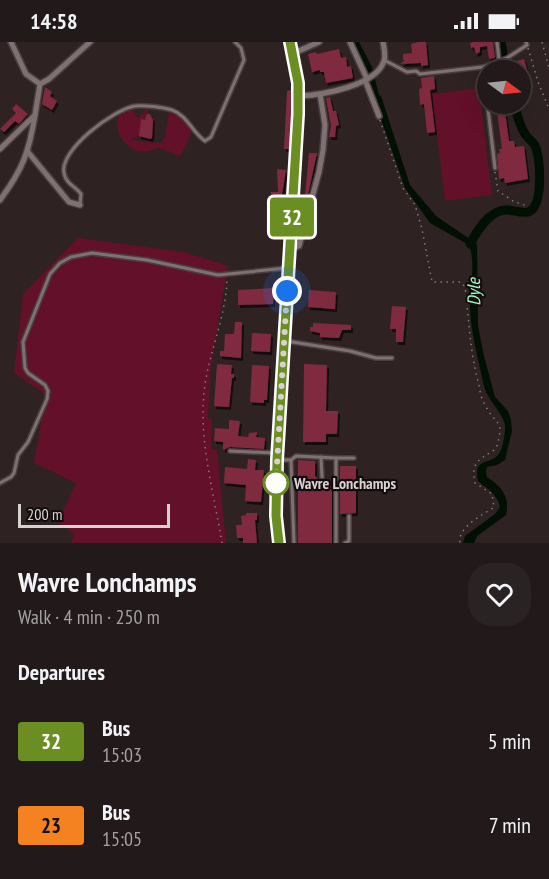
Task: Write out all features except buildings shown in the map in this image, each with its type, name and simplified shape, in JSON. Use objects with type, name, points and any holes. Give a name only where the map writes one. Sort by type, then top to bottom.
[{"type":"main road","points":[[279,543],[276,516],[277,457],[299,96],[294,53],[290,42]]},
{"type":"street","points":[[11,42],[26,75],[40,84]]},
{"type":"street","points":[[40,84],[49,79],[90,42]]},
{"type":"street","points":[[294,53],[319,42]]},
{"type":"street","points":[[350,42],[367,79],[379,116]]},
{"type":"street","points":[[299,96],[349,87],[367,79],[375,73],[384,60],[383,42]]},
{"type":"street","points":[[0,200],[16,179],[28,152],[40,84]]},
{"type":"street","points":[[290,249],[299,246],[320,172],[325,125],[320,94]]},
{"type":"street","points":[[0,149],[35,115]]},
{"type":"street","points":[[28,152],[69,202],[80,205]]},
{"type":"lane","points":[[80,205],[81,194],[64,175],[63,169],[68,156],[94,129],[126,109],[135,106],[171,109],[189,123],[196,135],[205,141],[211,137],[244,60],[241,48],[235,42]]},
{"type":"lane","points":[[497,42],[502,59],[527,44]]},
{"type":"lane","points":[[384,60],[407,72],[416,71],[420,74],[477,68]]},
{"type":"lane","points":[[489,114],[495,168]]},
{"type":"lane","points":[[0,483],[14,473],[18,455],[28,442],[46,399],[48,391],[45,385],[24,368],[23,342],[50,274],[60,263],[71,257],[92,253],[147,260],[227,275],[288,268]]},
{"type":"lane","points":[[284,341],[350,351],[376,358],[392,358]]},
{"type":"lane","points":[[230,451],[291,460]]},
{"type":"lane","points":[[291,460],[296,456],[354,458]]},
{"type":"lane","points":[[321,457],[322,477]]},
{"type":"lane","points":[[336,458],[336,543]]},
{"type":"lane","points":[[291,460],[294,543]]},
{"type":"lane","points":[[345,543],[350,541],[349,516]]},
{"type":"path","points":[[542,42],[549,68]]},
{"type":"path","points":[[527,44],[549,109]]},
{"type":"path","points":[[379,116],[403,188],[415,205],[432,282],[461,282],[465,287],[470,346],[477,378],[484,403],[498,421],[500,429],[496,449],[478,461],[472,472],[475,483],[492,494],[494,507],[465,528],[459,538],[460,543]]},
{"type":"path","points":[[495,168],[498,191],[513,201],[527,206]]},
{"type":"path","points":[[222,543],[206,447],[203,406],[204,389],[220,323],[227,275]]},
{"type":"shaded area","points":[[477,88],[477,114],[482,114],[492,195],[445,201],[432,94]]},
{"type":"shaded area","points":[[147,108],[148,114],[145,120],[141,120],[139,137],[133,137],[132,140],[160,143],[165,138],[169,111],[173,112],[183,119],[192,132],[180,157],[158,148],[145,151],[134,149],[125,143],[117,125],[119,117],[124,111],[134,109],[135,116],[139,117]]},
{"type":"shaded area","points":[[78,238],[184,252],[228,266],[211,366],[208,418],[212,419],[211,449],[217,450],[226,543],[71,543],[74,534],[58,522],[76,483],[34,463],[46,395],[14,373],[23,294]]},
{"type":"water","name":"Dyle","points":[[352,42],[359,42],[372,67],[379,95],[410,185],[436,216],[477,244],[478,326],[495,397],[508,411],[512,431],[505,460],[487,467],[486,472],[487,477],[504,493],[507,503],[506,515],[477,536],[474,543],[463,543],[465,536],[495,514],[500,507],[494,495],[478,481],[477,473],[480,465],[494,459],[499,454],[503,444],[505,424],[485,389],[475,343],[470,314],[471,252],[469,245],[430,223],[405,188],[373,96],[367,71]]},
{"type":"waterway","points":[[501,42],[504,60]]},
{"type":"waterway","points":[[470,244],[480,228],[494,214],[505,210],[528,212],[537,202],[540,183],[537,154],[535,146],[521,127],[517,114]]},
{"type":"bus line","name":"32","points":[[279,543],[276,480],[298,114],[298,83],[294,53],[290,42]]},
{"type":"place","name":"Wavre Lonchamps","points":[[276,483]]},
{"type":"route","points":[[276,483],[287,291]]}]
